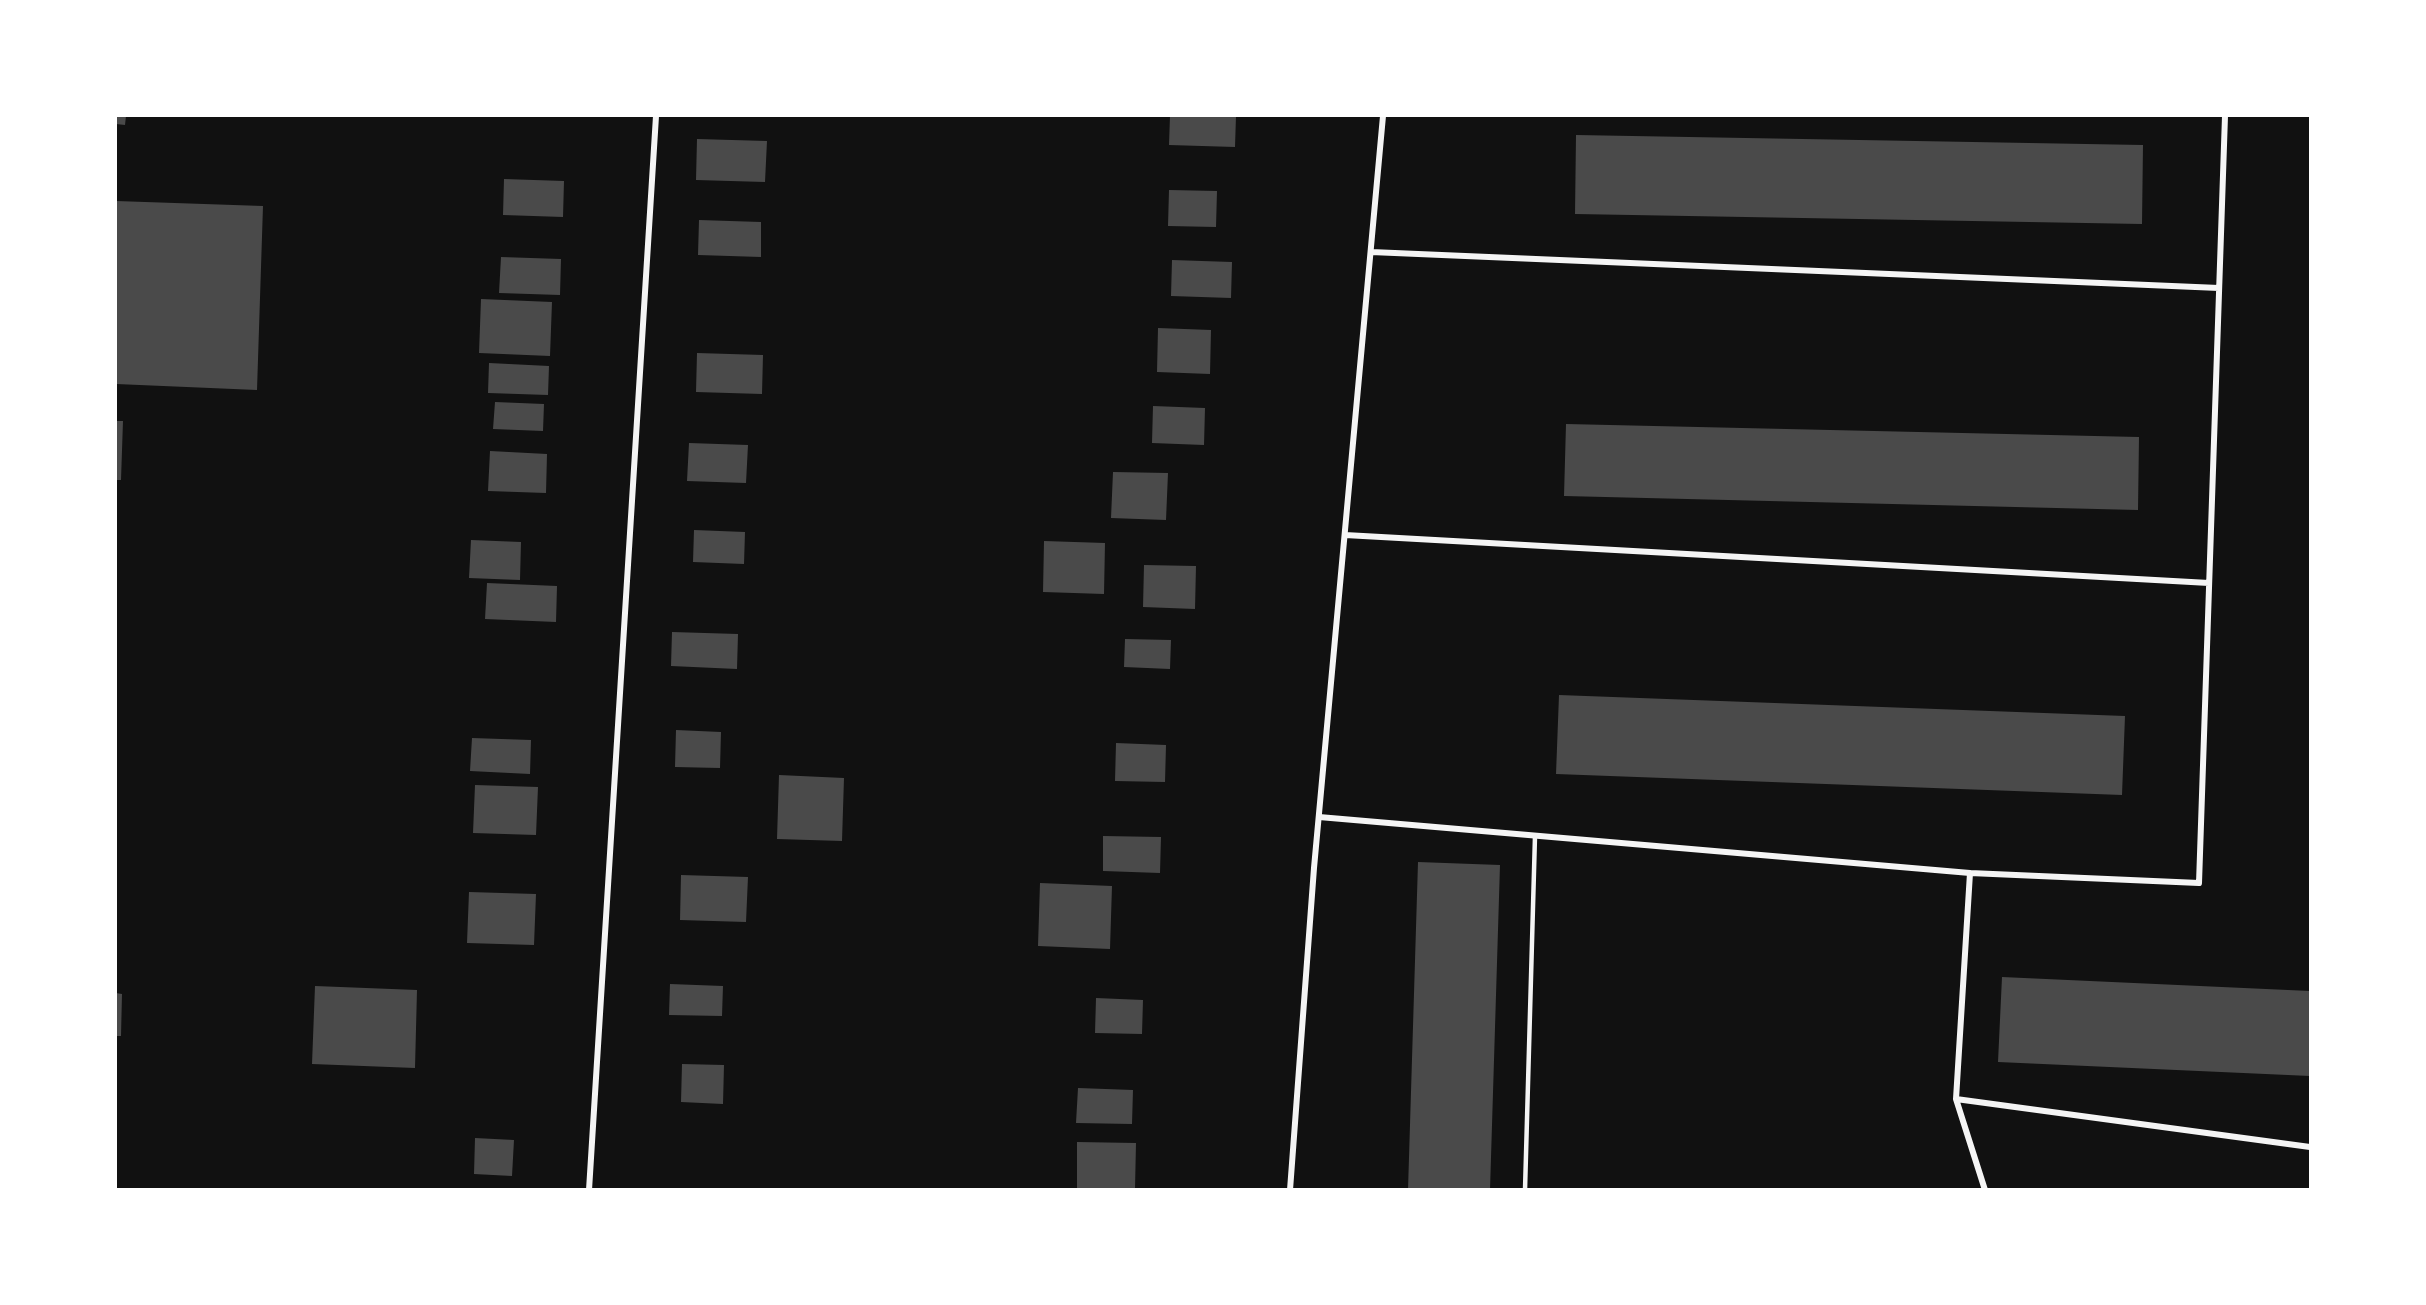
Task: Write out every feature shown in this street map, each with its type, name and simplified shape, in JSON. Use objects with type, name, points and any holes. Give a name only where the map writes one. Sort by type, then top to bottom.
[{"type":"street","points":[[589,1190],[656,116]]},
{"type":"street","points":[[1290,1190],[1319,817],[1383,116]]},
{"type":"street","points":[[1319,817],[1970,873],[2199,883],[2224,116]]},
{"type":"street","points":[[1371,252],[2219,288]]},
{"type":"street","points":[[1345,536],[2209,583]]},
{"type":"street","points":[[1970,873],[1956,1099],[1985,1190]]},
{"type":"street","points":[[1956,1099],[2310,1147]]},
{"type":"lane","points":[[1525,1190],[1535,836]]},
{"type":"building","points":[[116,116],[126,116],[125,125],[116,124]]},
{"type":"building","points":[[1170,116],[1236,116],[1235,147],[1169,145]]},
{"type":"building","points":[[1576,135],[2143,145],[2142,224],[1575,214]]},
{"type":"building","points":[[697,139],[767,141],[765,182],[696,180]]},
{"type":"building","points":[[504,179],[564,181],[563,217],[503,215]]},
{"type":"building","points":[[1169,190],[1217,191],[1216,227],[1168,226]]},
{"type":"building","points":[[116,201],[263,206],[257,390],[116,384]]},
{"type":"building","points":[[699,220],[761,222],[761,257],[698,255]]},
{"type":"building","points":[[501,257],[561,259],[560,295],[499,293]]},
{"type":"building","points":[[1172,260],[1232,262],[1231,298],[1171,296]]},
{"type":"building","points":[[481,299],[552,302],[550,356],[479,353]]},
{"type":"building","points":[[1158,328],[1211,330],[1210,374],[1157,372]]},
{"type":"building","points":[[697,353],[763,355],[762,394],[696,392]]},
{"type":"building","points":[[489,363],[549,366],[548,395],[488,393]]},
{"type":"building","points":[[495,402],[544,404],[543,431],[493,429]]},
{"type":"building","points":[[1153,406],[1205,408],[1204,445],[1152,443]]},
{"type":"building","points":[[116,421],[123,421],[121,480],[116,480]]},
{"type":"building","points":[[1566,424],[2139,437],[2138,510],[1564,496]]},
{"type":"building","points":[[689,443],[748,445],[746,483],[687,481]]},
{"type":"building","points":[[490,451],[547,454],[546,493],[488,491]]},
{"type":"building","points":[[1113,472],[1168,473],[1166,520],[1111,518]]},
{"type":"building","points":[[694,530],[745,532],[744,564],[693,562]]},
{"type":"building","points":[[471,540],[521,542],[520,580],[469,578]]},
{"type":"building","points":[[1044,541],[1105,543],[1104,594],[1043,592]]},
{"type":"building","points":[[1144,565],[1196,566],[1195,609],[1143,607]]},
{"type":"building","points":[[487,583],[557,586],[556,622],[485,619]]},
{"type":"building","points":[[672,632],[738,634],[737,669],[671,666]]},
{"type":"building","points":[[1125,639],[1171,640],[1170,669],[1124,667]]},
{"type":"building","points":[[1559,695],[2125,716],[2122,795],[1556,774]]},
{"type":"building","points":[[676,730],[721,732],[720,768],[675,767]]},
{"type":"building","points":[[472,738],[531,740],[530,774],[470,771]]},
{"type":"building","points":[[1116,743],[1166,745],[1165,782],[1115,781]]},
{"type":"building","points":[[779,775],[844,778],[842,841],[777,839]]},
{"type":"building","points":[[475,785],[538,787],[536,835],[473,833]]},
{"type":"building","points":[[1103,836],[1161,837],[1160,873],[1103,871]]},
{"type":"building","points":[[1418,862],[1500,865],[1490,1190],[1408,1190]]},
{"type":"building","points":[[681,875],[748,877],[746,922],[680,920]]},
{"type":"building","points":[[1040,883],[1112,886],[1110,949],[1038,946]]},
{"type":"building","points":[[469,892],[536,894],[534,945],[467,943]]},
{"type":"building","points":[[2002,977],[2310,991],[2310,1076],[1998,1062]]},
{"type":"building","points":[[670,984],[723,986],[722,1016],[669,1015]]},
{"type":"building","points":[[315,986],[417,990],[415,1068],[312,1064]]},
{"type":"building","points":[[116,993],[122,994],[121,1036],[116,1036]]},
{"type":"building","points":[[1096,998],[1143,1000],[1142,1034],[1095,1033]]},
{"type":"building","points":[[682,1064],[724,1065],[723,1104],[681,1102]]},
{"type":"building","points":[[1078,1088],[1133,1090],[1132,1124],[1076,1123]]},
{"type":"building","points":[[475,1138],[514,1140],[512,1176],[474,1174]]},
{"type":"building","points":[[1077,1142],[1136,1143],[1135,1189],[1077,1188]]}]
